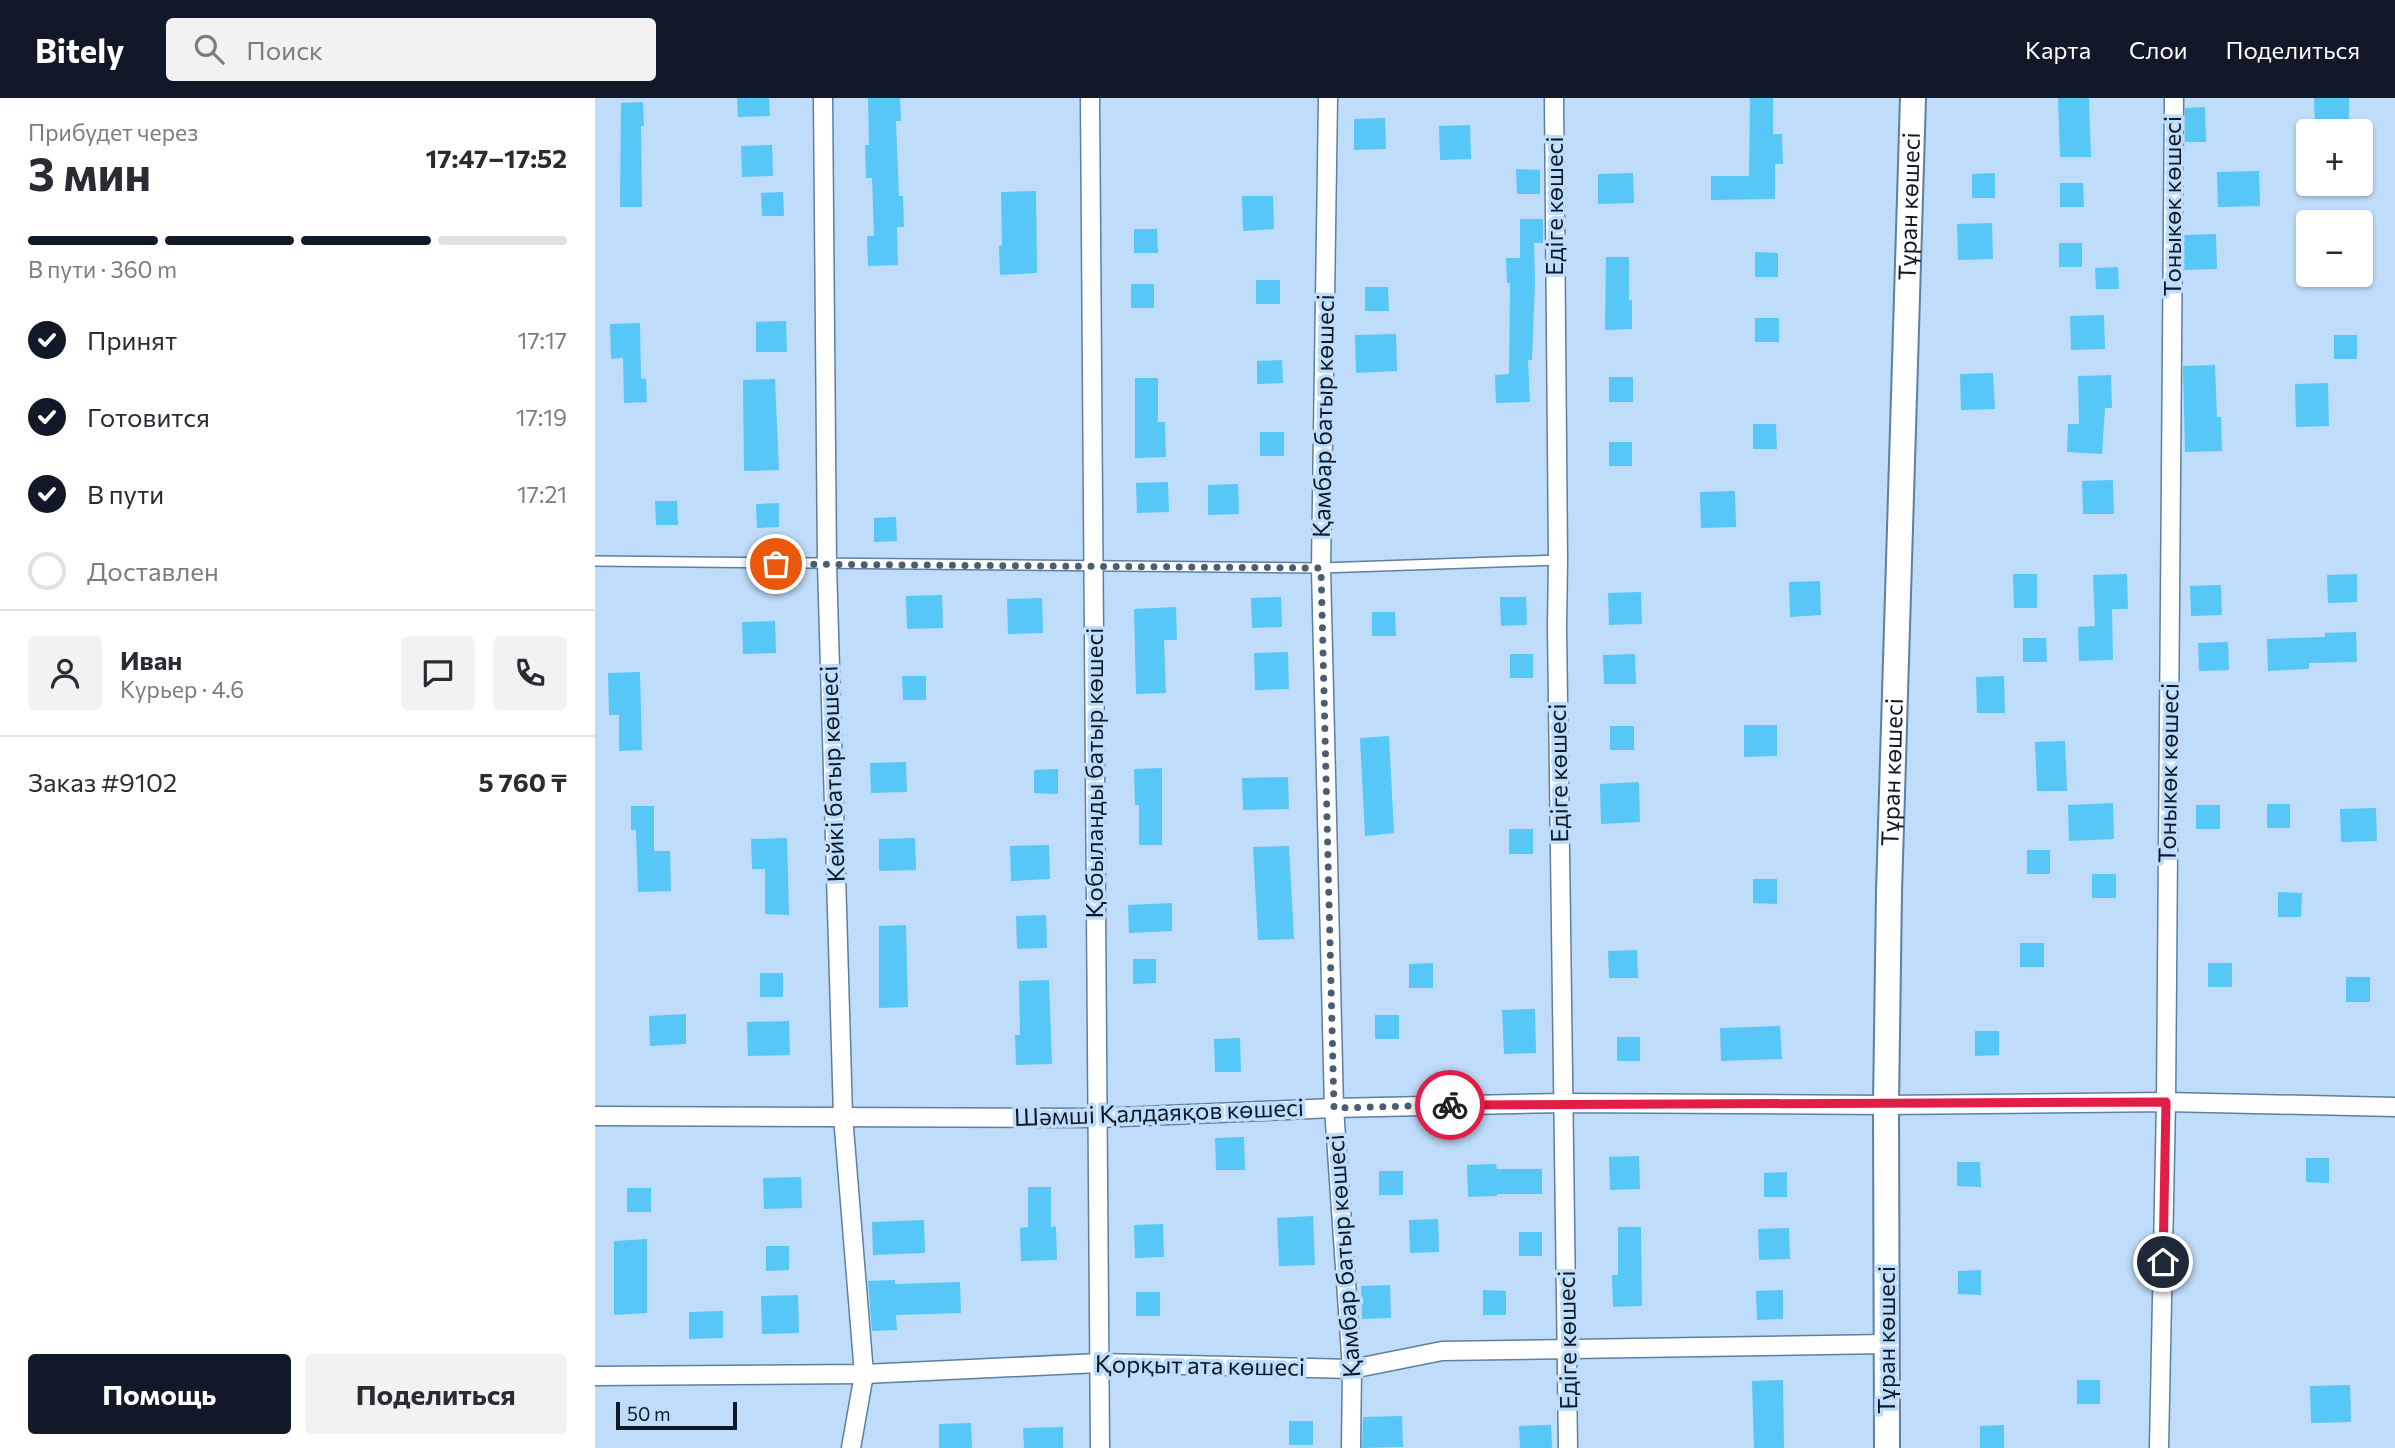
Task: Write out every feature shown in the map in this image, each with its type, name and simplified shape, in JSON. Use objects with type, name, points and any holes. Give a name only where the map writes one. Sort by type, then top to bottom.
[{"type":"street","name":"Кейкі батыр көшесі","points":[[823,98],[827,564],[843,1116],[864,1374],[851,1448]]},
{"type":"street","name":"Қобыланды батыр көшесі","points":[[1090,98],[1100,1448]]},
{"type":"street","name":"Қамбар батыр көшесі","points":[[1328,98],[1321,568],[1334,1108],[1352,1368],[1351,1448]]},
{"type":"street","name":"Едіге көшесі","points":[[1554,98],[1557,627],[1569,1448]]},
{"type":"street","name":"Тұран көшесі","points":[[1888,1448],[1886,1105],[1889,892],[1913,98]]},
{"type":"street","name":"Тоныкөк көшесі","points":[[2159,1448],[2166,1102],[2174,98]]},
{"type":"street","name":"Шәмші Қалдаяқов көшесі","points":[[595,1116],[1097,1118],[1334,1108],[1564,1103],[1886,1105],[2166,1102],[2395,1107]]},
{"type":"street","name":"Қорқыт ата көшесі","points":[[595,1376],[864,1374],[1099,1363],[1352,1368],[1442,1351],[1887,1344]]},
{"type":"lane","points":[[595,562],[1321,568],[1558,560]]},
{"type":"building","points":[[737,98],[769,98],[770,116],[738,117]]},
{"type":"building","points":[[868,98],[900,98],[901,121],[896,121],[899,196],[903,196],[904,227],[897,227],[898,265],[868,266],[867,236],[874,236],[872,178],[866,178],[865,145],[869,145]]},
{"type":"building","points":[[1750,98],[1773,98],[1773,134],[1782,134],[1783,164],[1775,164],[1775,199],[1711,200],[1711,176],[1749,176]]},
{"type":"building","points":[[2058,98],[2089,98],[2091,157],[2060,157]]},
{"type":"building","points":[[2314,98],[2349,98],[2349,119],[2315,119]]},
{"type":"building","points":[[643,102],[642,207],[620,207],[621,103]]},
{"type":"building","points":[[2205,107],[2206,142],[2185,142],[2185,108]]},
{"type":"building","points":[[1385,118],[1386,149],[1354,150],[1354,119]]},
{"type":"building","points":[[1470,125],[1471,159],[1440,160],[1439,126]]},
{"type":"building","points":[[772,145],[773,176],[742,177],[741,146]]},
{"type":"building","points":[[1516,169],[1540,170],[1540,194],[1517,194]]},
{"type":"building","points":[[2259,171],[2260,206],[2218,207],[2217,172]]},
{"type":"building","points":[[1633,173],[1634,203],[1598,204],[1598,174]]},
{"type":"building","points":[[1995,173],[1995,198],[1972,198],[1972,174]]},
{"type":"building","points":[[2060,183],[2083,183],[2084,207],[2060,207]]},
{"type":"building","points":[[1036,191],[1037,273],[1000,275],[1001,192]]},
{"type":"building","points":[[783,192],[784,216],[762,216],[761,193]]},
{"type":"building","points":[[1242,196],[1273,196],[1274,229],[1243,231]]},
{"type":"building","points":[[1520,219],[1543,219],[1543,243],[1534,243],[1532,360],[1528,360],[1530,402],[1496,403],[1495,375],[1509,374],[1510,283],[1507,283],[1506,258],[1520,258]]},
{"type":"building","points":[[1992,223],[1993,259],[1958,260],[1957,224]]},
{"type":"building","points":[[1134,229],[1157,229],[1158,253],[1134,253]]},
{"type":"building","points":[[2216,234],[2217,269],[2184,270],[2184,235]]},
{"type":"building","points":[[2059,243],[2082,243],[2082,267],[2059,267]]},
{"type":"building","points":[[1755,252],[1778,253],[1778,277],[1755,277]]},
{"type":"building","points":[[1606,257],[1629,257],[1632,329],[1605,330]]},
{"type":"building","points":[[2118,267],[2119,289],[2096,289],[2095,268]]},
{"type":"building","points":[[1256,280],[1280,280],[1280,304],[1256,304]]},
{"type":"building","points":[[1131,284],[1154,284],[1154,308],[1131,308]]},
{"type":"building","points":[[1365,287],[1388,287],[1389,311],[1365,311]]},
{"type":"building","points":[[2104,315],[2105,349],[2071,350],[2070,316]]},
{"type":"building","points":[[1755,318],[1779,318],[1779,342],[1755,342]]},
{"type":"building","points":[[786,321],[787,352],[756,352],[756,322]]},
{"type":"building","points":[[640,323],[641,379],[646,378],[647,402],[624,403],[623,358],[611,359],[610,324]]},
{"type":"building","points":[[1396,334],[1397,371],[1356,373],[1355,335]]},
{"type":"building","points":[[2334,335],[2357,335],[2357,359],[2334,359]]},
{"type":"building","points":[[1282,360],[1283,383],[1257,384],[1257,361]]},
{"type":"building","points":[[2215,365],[2217,417],[2221,417],[2222,451],[2185,452],[2183,366]]},
{"type":"building","points":[[1993,373],[1995,409],[1961,410],[1960,374]]},
{"type":"building","points":[[2111,375],[2112,408],[2105,408],[2102,454],[2067,452],[2068,424],[2079,424],[2078,376]]},
{"type":"building","points":[[1609,377],[1633,377],[1633,402],[1609,402]]},
{"type":"building","points":[[1135,378],[1158,378],[1158,422],[1165,422],[1166,457],[1135,458]]},
{"type":"building","points":[[775,379],[779,470],[744,471],[743,380]]},
{"type":"building","points":[[2328,383],[2329,426],[2296,427],[2295,384]]},
{"type":"building","points":[[1753,424],[1776,424],[1777,449],[1753,449]]},
{"type":"building","points":[[1260,432],[1284,432],[1284,456],[1260,456]]},
{"type":"building","points":[[1609,442],[1632,442],[1632,466],[1609,466]]},
{"type":"building","points":[[2113,480],[2114,514],[2083,514],[2082,481]]},
{"type":"building","points":[[1168,482],[1169,512],[1137,513],[1136,483]]},
{"type":"building","points":[[1238,484],[1239,514],[1208,515],[1208,485]]},
{"type":"building","points":[[1735,491],[1736,527],[1701,528],[1700,492]]},
{"type":"building","points":[[655,501],[677,501],[678,525],[656,525]]},
{"type":"building","points":[[779,503],[779,527],[757,528],[756,504]]},
{"type":"building","points":[[896,517],[897,541],[874,542],[874,518]]},
{"type":"building","points":[[2013,574],[2037,574],[2037,608],[2014,608]]},
{"type":"building","points":[[2127,574],[2128,609],[2112,609],[2113,660],[2079,661],[2078,627],[2095,626],[2093,575]]},
{"type":"building","points":[[2357,574],[2357,602],[2328,603],[2327,575]]},
{"type":"building","points":[[1820,581],[1821,615],[1790,617],[1789,582]]},
{"type":"building","points":[[2221,585],[2222,615],[2191,616],[2190,586]]},
{"type":"building","points":[[1641,592],[1642,624],[1609,625],[1608,593]]},
{"type":"building","points":[[942,595],[943,628],[907,629],[906,596]]},
{"type":"building","points":[[1281,597],[1282,627],[1252,628],[1251,598]]},
{"type":"building","points":[[1500,597],[1526,597],[1527,625],[1501,626]]},
{"type":"building","points":[[1042,598],[1043,633],[1008,634],[1007,599]]},
{"type":"building","points":[[1176,607],[1177,640],[1164,640],[1166,693],[1136,694],[1134,609]]},
{"type":"building","points":[[1372,612],[1395,612],[1396,636],[1372,636]]},
{"type":"building","points":[[775,621],[776,653],[743,654],[742,622]]},
{"type":"building","points":[[2356,632],[2357,662],[2309,663],[2309,669],[2268,671],[2267,639],[2325,637],[2325,633]]},
{"type":"building","points":[[2023,638],[2046,638],[2047,662],[2023,662]]},
{"type":"building","points":[[2228,642],[2229,670],[2199,671],[2198,643]]},
{"type":"building","points":[[1288,652],[1289,689],[1255,690],[1254,653]]},
{"type":"building","points":[[1510,654],[1533,654],[1533,678],[1510,678]]},
{"type":"building","points":[[1635,654],[1636,684],[1604,684],[1603,655]]},
{"type":"building","points":[[640,672],[642,750],[619,751],[619,715],[609,715],[608,673]]},
{"type":"building","points":[[902,676],[926,676],[926,700],[903,700]]},
{"type":"building","points":[[2004,676],[2005,713],[1977,713],[1976,677]]},
{"type":"building","points":[[1744,725],[1777,725],[1777,756],[1744,757]]},
{"type":"building","points":[[1610,726],[1634,726],[1634,750],[1610,750]]},
{"type":"building","points":[[1389,736],[1394,833],[1365,836],[1360,738]]},
{"type":"building","points":[[2065,741],[2067,791],[2037,791],[2035,742]]},
{"type":"building","points":[[906,762],[907,792],[871,793],[870,763]]},
{"type":"building","points":[[1162,768],[1162,845],[1139,845],[1139,805],[1135,805],[1134,769]]},
{"type":"building","points":[[1058,769],[1058,794],[1034,793],[1034,770]]},
{"type":"building","points":[[1288,777],[1289,809],[1243,810],[1242,778]]},
{"type":"building","points":[[1639,782],[1640,822],[1601,824],[1600,784]]},
{"type":"building","points":[[2113,803],[2114,839],[2069,841],[2068,805]]},
{"type":"building","points":[[2267,804],[2290,804],[2290,828],[2267,828]]},
{"type":"building","points":[[2196,805],[2220,805],[2220,829],[2196,829]]},
{"type":"building","points":[[631,806],[654,806],[654,851],[670,851],[671,891],[638,892],[636,830],[631,830]]},
{"type":"building","points":[[2376,808],[2377,841],[2341,842],[2340,809]]},
{"type":"building","points":[[1509,829],[1533,829],[1533,854],[1509,854]]},
{"type":"building","points":[[787,838],[789,915],[765,914],[765,869],[752,869],[751,839]]},
{"type":"building","points":[[915,838],[916,870],[879,871],[879,839]]},
{"type":"building","points":[[1049,845],[1050,879],[1011,881],[1010,846]]},
{"type":"building","points":[[1289,846],[1294,939],[1258,940],[1253,847]]},
{"type":"building","points":[[2027,850],[2050,850],[2050,874],[2027,874]]},
{"type":"building","points":[[2092,874],[2116,874],[2116,898],[2092,898]]},
{"type":"building","points":[[1753,879],[1777,879],[1777,904],[1753,903]]},
{"type":"building","points":[[2278,892],[2302,893],[2301,917],[2278,917]]},
{"type":"building","points":[[1172,903],[1172,931],[1129,933],[1128,905]]},
{"type":"building","points":[[1046,915],[1047,948],[1017,949],[1016,916]]},
{"type":"building","points":[[906,925],[908,1007],[879,1008],[879,926]]},
{"type":"building","points":[[2020,943],[2044,943],[2044,967],[2020,967]]},
{"type":"building","points":[[1637,950],[1638,978],[1609,978],[1608,951]]},
{"type":"building","points":[[1133,959],[1156,959],[1156,983],[1133,984]]},
{"type":"building","points":[[1433,963],[1433,988],[1409,988],[1409,964]]},
{"type":"building","points":[[2208,963],[2232,963],[2232,987],[2208,987]]},
{"type":"building","points":[[760,973],[783,973],[783,997],[760,997]]},
{"type":"building","points":[[2346,977],[2370,977],[2370,1002],[2346,1002]]},
{"type":"building","points":[[1049,980],[1052,1064],[1016,1065],[1015,1035],[1020,1035],[1019,981]]},
{"type":"building","points":[[1535,1009],[1536,1053],[1504,1054],[1502,1010]]},
{"type":"building","points":[[686,1014],[686,1044],[650,1046],[649,1016]]},
{"type":"building","points":[[1375,1015],[1399,1015],[1399,1039],[1375,1039]]},
{"type":"building","points":[[789,1021],[790,1055],[748,1056],[747,1022]]},
{"type":"building","points":[[1780,1026],[1782,1059],[1721,1061],[1720,1028]]},
{"type":"building","points":[[1975,1031],[1999,1031],[1999,1055],[1975,1056]]},
{"type":"building","points":[[1617,1037],[1640,1037],[1640,1061],[1617,1061]]},
{"type":"building","points":[[1240,1038],[1241,1072],[1215,1072],[1214,1039]]},
{"type":"building","points":[[1244,1137],[1245,1170],[1216,1170],[1215,1138]]},
{"type":"building","points":[[1639,1156],[1640,1189],[1610,1190],[1609,1157]]},
{"type":"building","points":[[2306,1158],[2329,1158],[2329,1183],[2306,1182]]},
{"type":"building","points":[[1957,1162],[1980,1162],[1981,1187],[1957,1186]]},
{"type":"building","points":[[1496,1164],[1497,1169],[1542,1169],[1542,1194],[1468,1197],[1467,1165]]},
{"type":"building","points":[[1379,1171],[1403,1171],[1403,1195],[1379,1195]]},
{"type":"building","points":[[1787,1172],[1787,1197],[1764,1197],[1764,1173]]},
{"type":"building","points":[[801,1177],[802,1208],[764,1209],[763,1178]]},
{"type":"building","points":[[1028,1187],[1051,1187],[1051,1227],[1056,1226],[1057,1260],[1021,1261],[1020,1228],[1028,1227]]},
{"type":"building","points":[[627,1188],[651,1188],[651,1212],[627,1212]]},
{"type":"building","points":[[1313,1216],[1315,1265],[1279,1266],[1277,1218]]},
{"type":"building","points":[[1438,1219],[1439,1252],[1410,1253],[1409,1220]]},
{"type":"building","points":[[924,1220],[925,1253],[873,1255],[872,1222]]},
{"type":"building","points":[[1163,1224],[1164,1257],[1135,1258],[1134,1225]]},
{"type":"building","points":[[1618,1227],[1641,1227],[1642,1306],[1613,1307],[1612,1275],[1618,1275]]},
{"type":"building","points":[[1789,1228],[1790,1259],[1759,1260],[1758,1229]]},
{"type":"building","points":[[1519,1232],[1542,1232],[1542,1256],[1519,1256]]},
{"type":"building","points":[[647,1239],[647,1313],[614,1315],[614,1241]]},
{"type":"building","points":[[766,1246],[789,1246],[789,1270],[766,1271]]},
{"type":"building","points":[[1981,1270],[1981,1295],[1958,1294],[1958,1271]]},
{"type":"building","points":[[895,1280],[895,1284],[960,1282],[961,1313],[896,1315],[897,1330],[872,1331],[868,1281]]},
{"type":"building","points":[[1390,1285],[1391,1318],[1362,1319],[1361,1286]]},
{"type":"building","points":[[1483,1290],[1506,1291],[1506,1315],[1483,1315]]},
{"type":"building","points":[[1783,1290],[1783,1319],[1757,1320],[1756,1291]]},
{"type":"building","points":[[1136,1292],[1160,1292],[1160,1316],[1136,1316]]},
{"type":"building","points":[[798,1295],[799,1333],[762,1334],[761,1296]]},
{"type":"building","points":[[723,1311],[723,1338],[689,1339],[689,1312]]},
{"type":"building","points":[[1783,1380],[1784,1448],[1754,1448],[1752,1381]]},
{"type":"building","points":[[2077,1380],[2100,1380],[2100,1404],[2077,1404]]},
{"type":"building","points":[[2350,1385],[2351,1422],[2311,1423],[2310,1386]]},
{"type":"building","points":[[1402,1416],[1403,1447],[1362,1448],[1363,1417]]},
{"type":"building","points":[[1289,1421],[1313,1421],[1313,1445],[1289,1445]]},
{"type":"building","points":[[971,1423],[972,1448],[939,1448],[939,1424]]},
{"type":"building","points":[[1551,1425],[1552,1448],[1520,1448],[1519,1426]]},
{"type":"building","points":[[2004,1425],[2004,1448],[1980,1448],[1980,1426]]},
{"type":"building","points":[[1063,1427],[1063,1448],[1024,1448],[1023,1428]]},
{"type":"way so far","points":[[776,564],[1321,568],[1334,1108],[1450,1105]]},
{"type":"route","points":[[1450,1105],[2166,1102],[2163,1262]]}]
